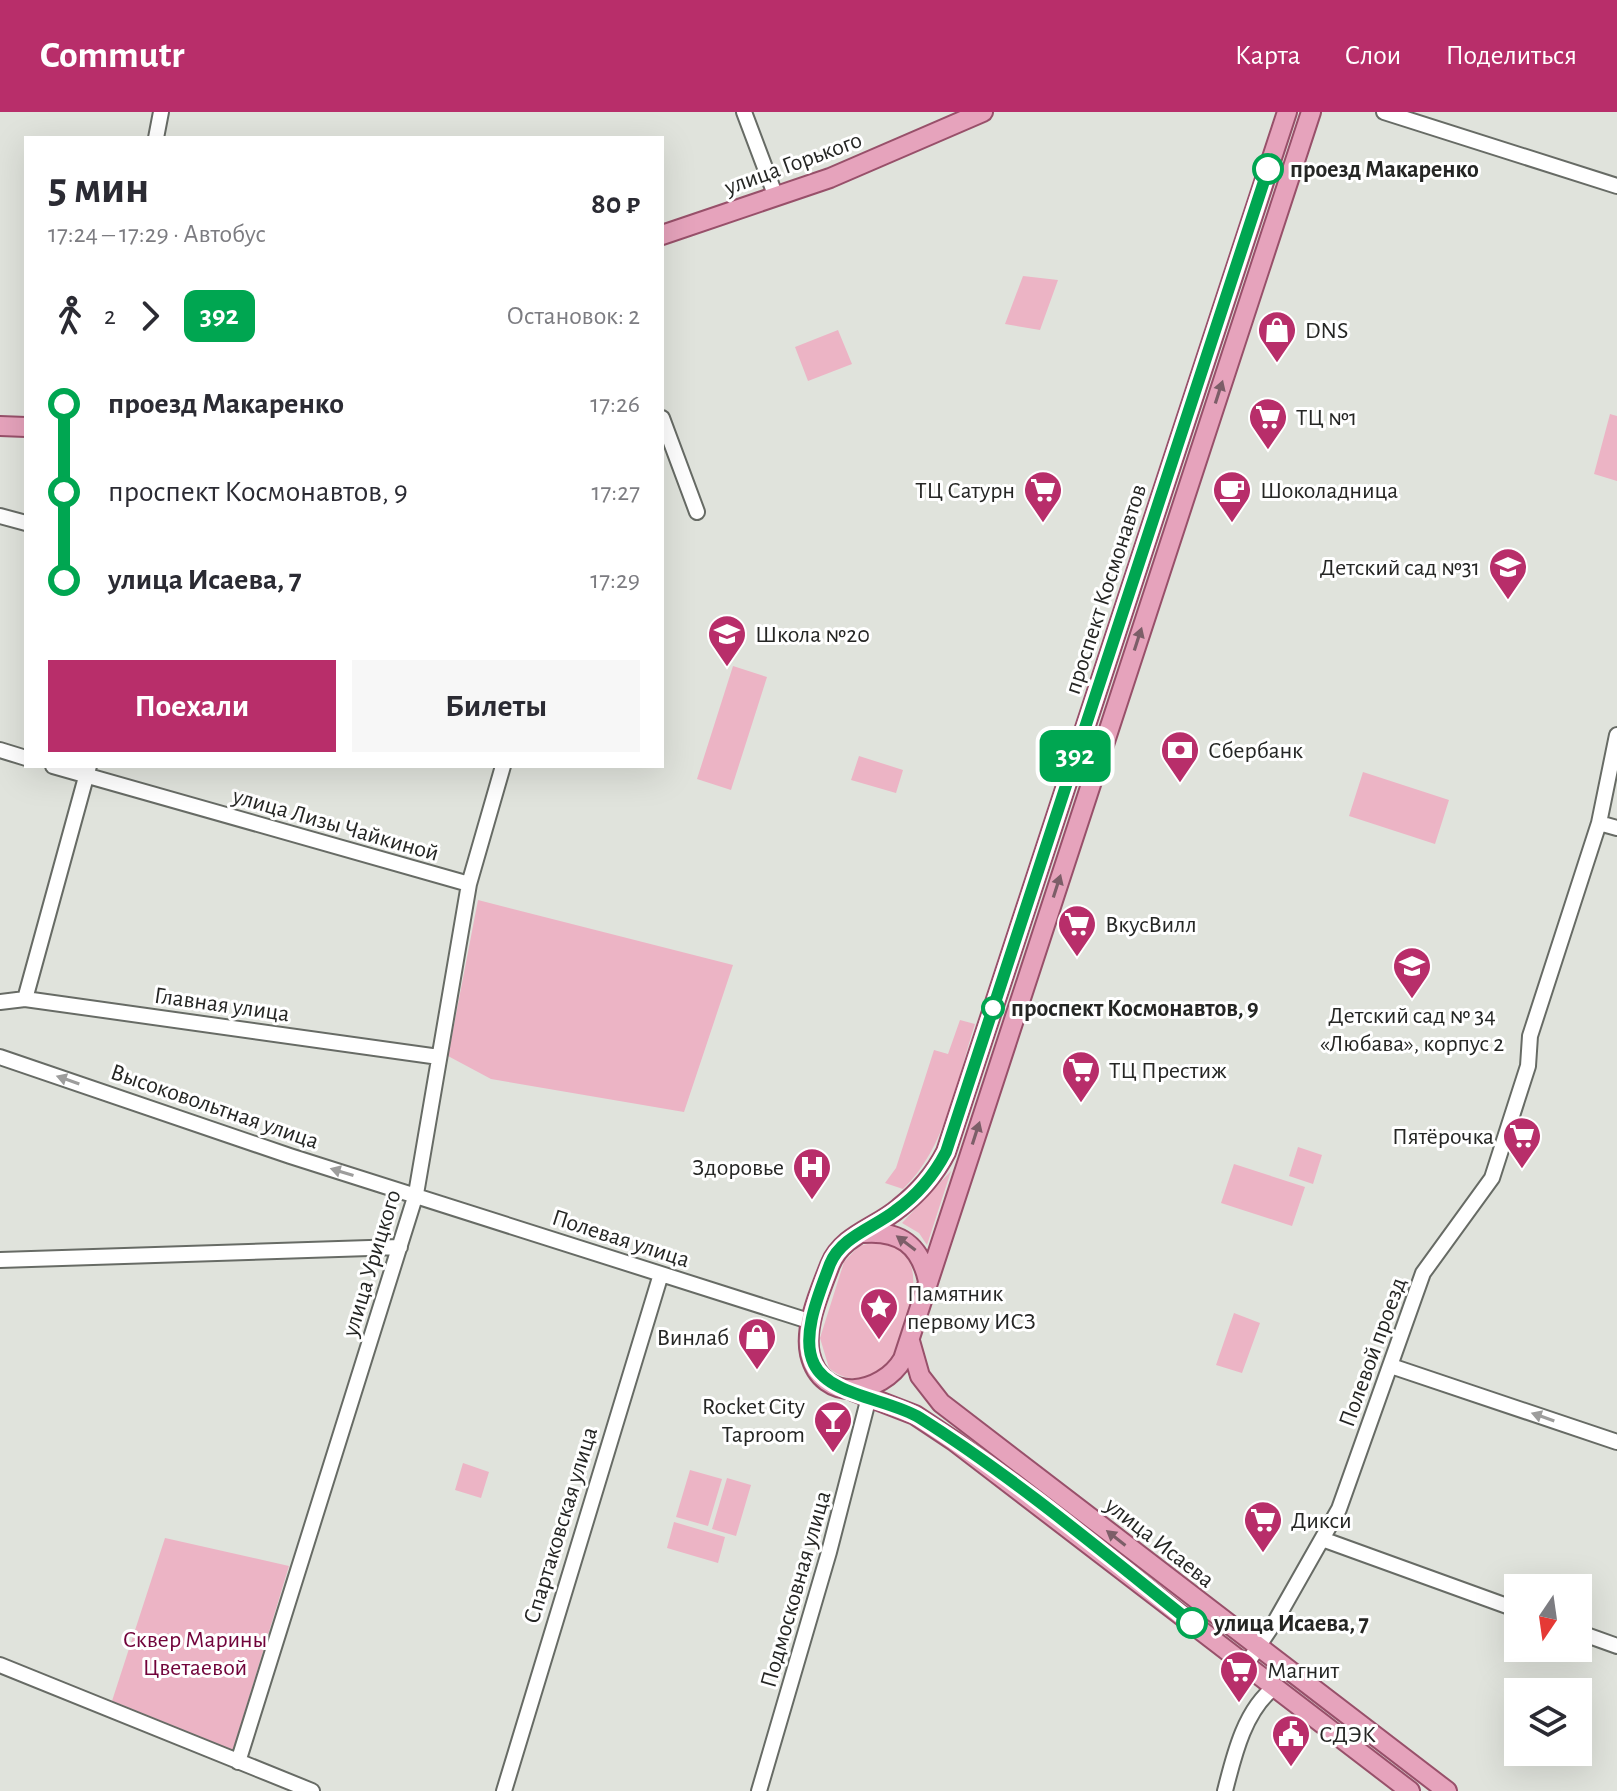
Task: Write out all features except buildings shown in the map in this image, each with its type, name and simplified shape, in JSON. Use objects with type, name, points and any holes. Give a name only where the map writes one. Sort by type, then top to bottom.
[{"type":"main road","name":"улица Горького","points":[[664,234],[830,178],[983,112]]},
{"type":"main road","name":"проспект Космонавтов","points":[[1287,112],[946,1152],[939,1166],[913,1195],[836,1252],[812,1322],[810,1351],[814,1365],[830,1383],[861,1394],[890,1377],[903,1359],[1311,112]]},
{"type":"main road","points":[[0,426],[24,427]]},
{"type":"main road","points":[[863,1233],[881,1232],[904,1238],[919,1254],[928,1281]]},
{"type":"main road","name":"улица Исаева","points":[[910,1338],[920,1376],[941,1403],[1447,1791]]},
{"type":"main road","name":"улица Исаева","points":[[861,1394],[915,1415],[954,1441],[1410,1791]]},
{"type":"street","points":[[156,136],[161,112]]},
{"type":"street","points":[[744,112],[776,197]]},
{"type":"street","points":[[1384,112],[1617,186]]},
{"type":"street","points":[[664,423],[697,512]]},
{"type":"street","points":[[0,516],[24,522]]},
{"type":"street","name":"Полевой проезд","points":[[1246,1665],[1339,1509],[1423,1273],[1492,1178],[1528,1066],[1530,1036],[1599,823],[1617,735]]},
{"type":"street","points":[[0,750],[24,757]]},
{"type":"street","name":"улица Лизы Чайкиной","points":[[67,768],[87,771],[469,884]]},
{"type":"street","name":"улица Урицкого","points":[[238,1762],[416,1194],[469,884],[502,768]]},
{"type":"street","points":[[25,999],[87,771]]},
{"type":"street","points":[[1599,823],[1617,828]]},
{"type":"street","name":"Главная улица","points":[[2,1007],[25,999],[439,1057]]},
{"type":"street","name":"Высоковольтная улица","points":[[0,1057],[290,1156],[416,1194]]},
{"type":"street","name":"Полевая улица","points":[[416,1194],[812,1322]]},
{"type":"street","points":[[0,1260],[400,1247]]},
{"type":"street","name":"Спартаковская улица","points":[[504,1791],[661,1274]]},
{"type":"street","points":[[1391,1366],[1617,1442]]},
{"type":"street","name":"Подмосковная улица","points":[[759,1791],[825,1567],[861,1394]]},
{"type":"street","points":[[1322,1539],[1504,1605]]},
{"type":"street","points":[[1592,1637],[1617,1646]]},
{"type":"street","points":[[0,1665],[312,1791]]},
{"type":"street","points":[[1225,1791],[1241,1739],[1256,1705],[1275,1687]]},
{"type":"green space","points":[[1023,276],[1058,280],[1040,330],[1005,324]]},
{"type":"green space","points":[[838,330],[852,364],[808,381],[795,347]]},
{"type":"green space","points":[[1610,414],[1617,416],[1617,481],[1594,474]]},
{"type":"green space","points":[[733,666],[767,677],[731,790],[697,779]]},
{"type":"green space","points":[[859,756],[903,770],[896,793],[851,780]]},
{"type":"green space","points":[[1363,772],[1449,800],[1435,844],[1349,816]]},
{"type":"green space","points":[[478,900],[733,965],[684,1112],[491,1079],[448,1056]]},
{"type":"green space","points":[[960,1020],[975,1024],[940,1133],[930,1154],[903,1189],[885,1183],[896,1168],[934,1050],[948,1054]]},
{"type":"green space","points":[[1298,1147],[1322,1155],[1313,1184],[1289,1176]]},
{"type":"green space","points":[[1234,1164],[1305,1187],[1292,1226],[1221,1203]]},
{"type":"green space","points":[[951,1171],[927,1245],[919,1233],[902,1223]]},
{"type":"green space","points":[[880,1241],[898,1248],[908,1260],[913,1274],[909,1308],[892,1359],[886,1366],[871,1376],[845,1377],[829,1368],[820,1338],[844,1262],[859,1246]]},
{"type":"green space","points":[[1234,1313],[1260,1323],[1242,1373],[1216,1365]]},
{"type":"green space","points":[[463,1463],[489,1472],[481,1498],[455,1490]]},
{"type":"green space","points":[[690,1470],[722,1479],[708,1526],[676,1517]]},
{"type":"green space","points":[[727,1478],[751,1485],[736,1536],[712,1529]]},
{"type":"green space","points":[[674,1522],[725,1537],[718,1563],[667,1548]]},
{"type":"green space","name":"Сквер Марины Цветаевой","points":[[165,1538],[289,1566],[233,1750],[112,1701]]},
{"type":"bus line","name":"392","points":[[1192,1623],[974,1455],[915,1415],[830,1383],[814,1365],[810,1339],[812,1322],[836,1252],[853,1237],[899,1209],[939,1166],[946,1152],[1268,169]]},
{"type":"place","name":"проезд Макаренко","points":[[1268,169]]},
{"type":"place","name":"DNS","points":[[1277,364]]},
{"type":"place","name":"ТЦ №1","points":[[1268,451]]},
{"type":"place","name":"ТЦ Сатурн","points":[[1043,524]]},
{"type":"place","name":"Шоколадница","points":[[1232,524]]},
{"type":"place","name":"Детский сад №31","points":[[1508,601]]},
{"type":"place","name":"Школа №20","points":[[727,668]]},
{"type":"place","name":"Сбербанк","points":[[1180,784]]},
{"type":"place","name":"ВкусВилл","points":[[1077,958]]},
{"type":"place","name":"Детский сад № 34 «Любава», корпус 2","points":[[1412,1000]]},
{"type":"place","name":"проспект Космонавтов, 9","points":[[993,1008]]},
{"type":"place","name":"ТЦ Престиж","points":[[1081,1104]]},
{"type":"place","name":"Пятёрочка","points":[[1522,1170]]},
{"type":"place","name":"Здоровье","points":[[812,1201]]},
{"type":"place","name":"Памятник первому ИСЗ","points":[[879,1341]]},
{"type":"place","name":"Винлаб","points":[[757,1371]]},
{"type":"place","name":"Rocket City Taproom","points":[[833,1454]]},
{"type":"place","name":"Дикси","points":[[1263,1554]]},
{"type":"place","name":"улица Исаева, 7","points":[[1192,1623]]},
{"type":"place","name":"Магнит","points":[[1239,1704]]},
{"type":"place","name":"СДЭК","points":[[1291,1768]]}]
